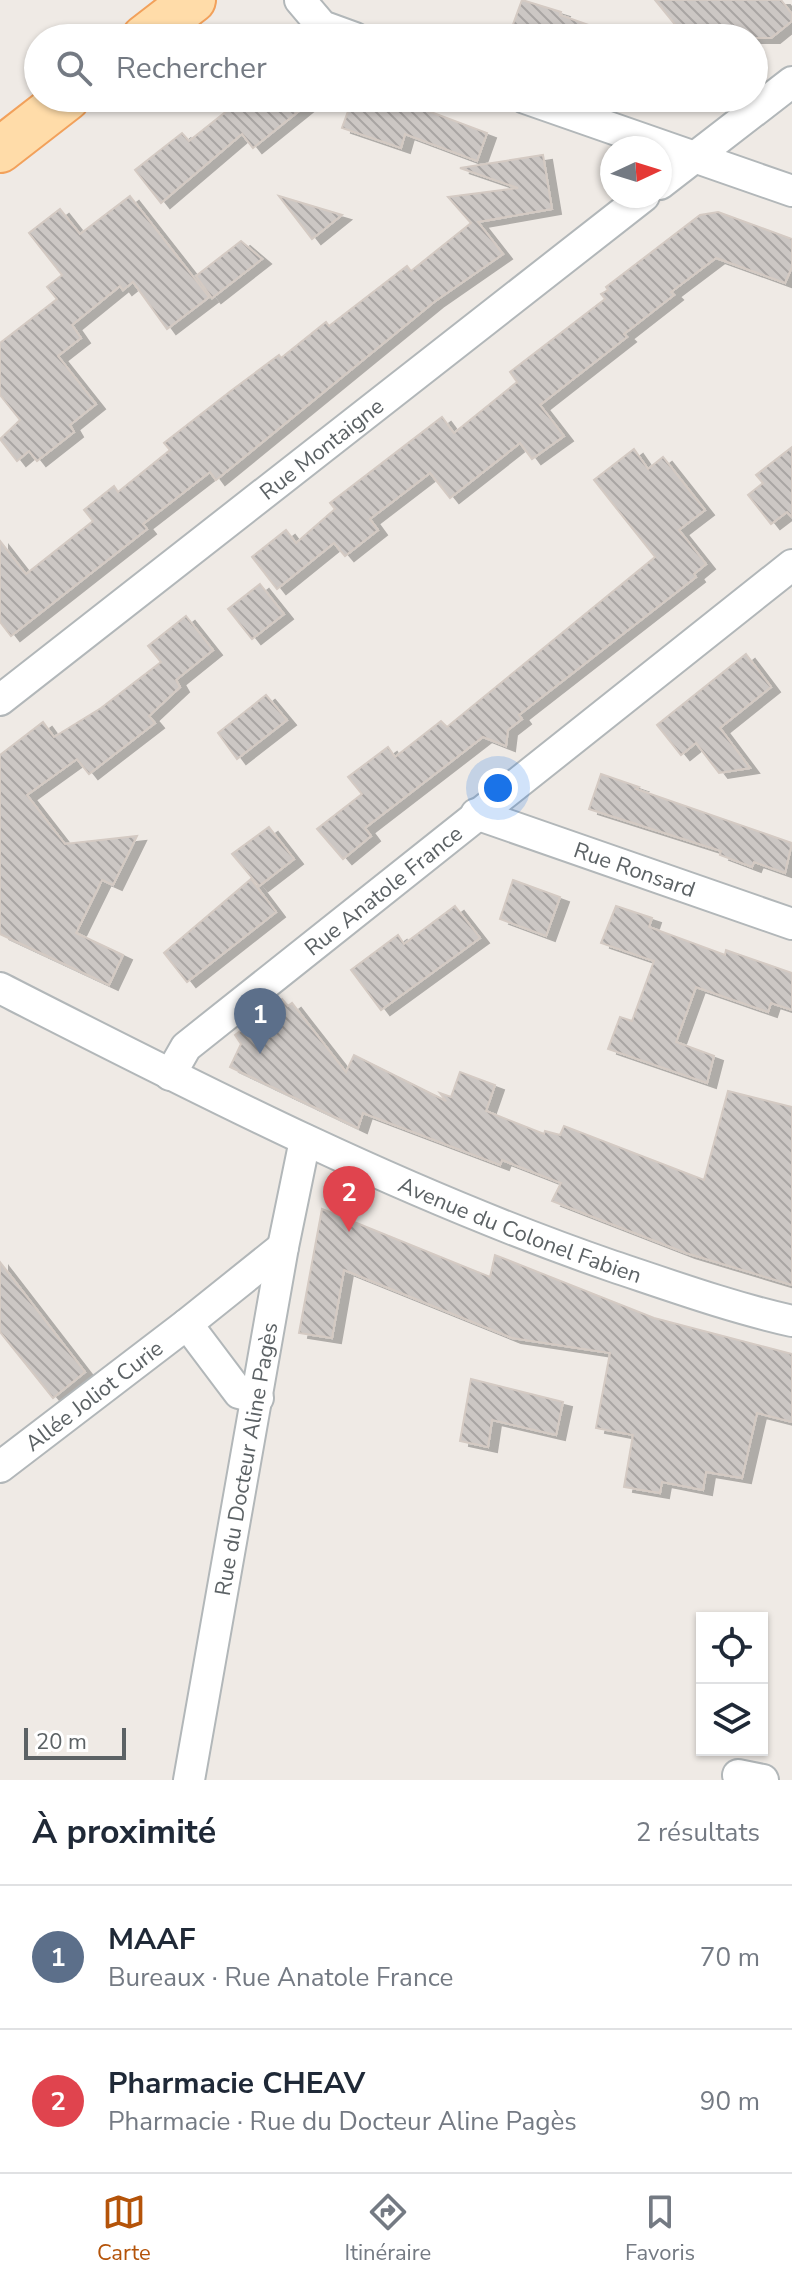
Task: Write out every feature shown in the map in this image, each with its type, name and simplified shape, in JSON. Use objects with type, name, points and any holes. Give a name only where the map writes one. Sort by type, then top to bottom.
[{"type":"main road","points":[[162,24],[193,0]]},
{"type":"main road","points":[[0,150],[49,112]]},
{"type":"street","points":[[300,0],[320,24]]},
{"type":"street","points":[[768,101],[792,82]]},
{"type":"street","points":[[564,112],[792,191]]},
{"type":"street","points":[[672,175],[753,112]]},
{"type":"street","name":"Rue Montaigne","points":[[0,700],[629,208]]},
{"type":"street","name":"Rue Anatole France","points":[[170,1075],[186,1047],[792,565]]},
{"type":"street","name":"Rue Ronsard","points":[[476,814],[792,924]]},
{"type":"street","name":"Avenue du Colonel Fabien","points":[[0,988],[305,1140],[518,1233],[737,1309],[792,1321]]},
{"type":"street","name":"Rue du Docteur Aline Pagès","points":[[189,1780],[283,1247],[305,1140]]},
{"type":"street","name":"Allée Joliot Curie","points":[[0,1467],[283,1247]]},
{"type":"street","points":[[187,1324],[239,1393],[258,1398]]},
{"type":"building","points":[[522,0],[561,12],[560,15],[586,24],[513,24]]},
{"type":"building","points":[[655,0],[781,0],[792,14],[792,21],[771,38],[768,38],[768,24],[675,24]]},
{"type":"building","points":[[225,112],[298,112],[253,148],[242,134],[161,203],[135,170],[182,133],[189,141]]},
{"type":"building","points":[[348,112],[431,112],[487,133],[477,161],[405,134],[401,148],[342,128]]},
{"type":"building","points":[[543,155],[552,209],[478,222],[503,254],[434,302],[216,480],[210,472],[143,524],[147,529],[11,636],[0,622],[0,541],[26,574],[93,521],[84,510],[114,486],[118,492],[170,450],[164,443],[279,355],[281,358],[326,322],[329,326],[407,266],[411,271],[471,223],[448,197],[518,188],[460,168]]},
{"type":"building","points":[[130,196],[209,297],[167,329],[133,282],[123,290],[120,286],[72,325],[81,338],[58,356],[96,404],[70,425],[74,432],[37,461],[29,451],[17,461],[0,439],[20,420],[0,395],[0,343],[57,299],[47,287],[62,275],[29,233],[60,209],[80,234]]},
{"type":"building","points":[[279,196],[342,215],[312,239]]},
{"type":"building","points":[[718,212],[792,239],[792,267],[785,283],[716,258],[671,292],[674,295],[624,334],[627,337],[540,405],[564,436],[532,459],[520,443],[450,498],[430,473],[370,519],[378,530],[345,556],[334,543],[277,589],[252,557],[286,530],[296,543],[335,509],[330,503],[442,417],[454,433],[517,382],[510,372],[605,299],[601,294],[608,290],[606,287],[700,215]]},
{"type":"building","points":[[241,241],[262,259],[212,298],[196,276]]},
{"type":"building","points":[[792,447],[792,517],[787,512],[771,524],[748,495],[763,483],[756,475]]},
{"type":"building","points":[[634,449],[648,469],[663,457],[705,510],[679,530],[706,564],[694,574],[696,577],[519,715],[522,719],[508,730],[506,746],[483,737],[365,828],[371,836],[343,859],[317,829],[362,794],[348,777],[388,747],[395,757],[441,721],[447,727],[655,557],[594,480]]},
{"type":"building","points":[[260,584],[284,614],[252,639],[228,609]]},
{"type":"building","points":[[186,616],[213,650],[176,680],[180,687],[149,716],[155,723],[89,774],[77,759],[27,795],[65,844],[137,836],[113,885],[102,880],[76,933],[123,955],[109,985],[0,934],[0,755],[43,722],[54,737],[101,708],[161,662],[148,646]]},
{"type":"building","points":[[746,654],[771,687],[720,728],[750,768],[719,773],[696,743],[681,755],[657,725]]},
{"type":"building","points":[[266,695],[287,720],[237,759],[218,733]]},
{"type":"building","points":[[601,774],[792,843],[785,873],[754,862],[752,867],[720,855],[721,851],[589,809]]},
{"type":"building","points":[[269,827],[294,859],[259,886],[232,854]]},
{"type":"building","points":[[251,879],[276,912],[187,982],[164,953]]},
{"type":"building","points":[[513,880],[560,897],[546,936],[500,919]]},
{"type":"building","points":[[455,906],[480,938],[381,1010],[351,970],[398,935],[404,944]]},
{"type":"building","points":[[616,906],[652,918],[649,927],[725,955],[726,950],[792,973],[792,1010],[771,1003],[768,1012],[696,987],[676,1042],[714,1056],[707,1083],[608,1049],[620,1017],[632,1021],[654,961],[601,943]]},
{"type":"building","points":[[282,999],[288,1006],[292,1003],[346,1072],[354,1055],[446,1101],[440,1093],[451,1097],[460,1072],[495,1085],[486,1111],[544,1134],[545,1131],[560,1135],[564,1126],[704,1180],[728,1091],[792,1107],[792,1285],[686,1253],[552,1201],[561,1183],[502,1160],[500,1165],[363,1113],[358,1128],[230,1067],[241,1044],[235,1035]]},
{"type":"building","points":[[322,1209],[490,1277],[495,1255],[654,1318],[792,1354],[792,1422],[757,1413],[742,1478],[706,1472],[703,1490],[662,1482],[660,1493],[624,1487],[633,1435],[596,1428],[610,1353],[512,1338],[344,1270],[332,1338],[299,1333]]},
{"type":"building","points":[[0,1262],[85,1372],[53,1398],[0,1332]]},
{"type":"building","points":[[471,1379],[563,1402],[556,1435],[492,1420],[488,1447],[460,1441]]},
{"type":"place","name":"MAAF","points":[[260,1054]]},
{"type":"place","name":"Pharmacie CHEAV","points":[[349,1232]]}]
